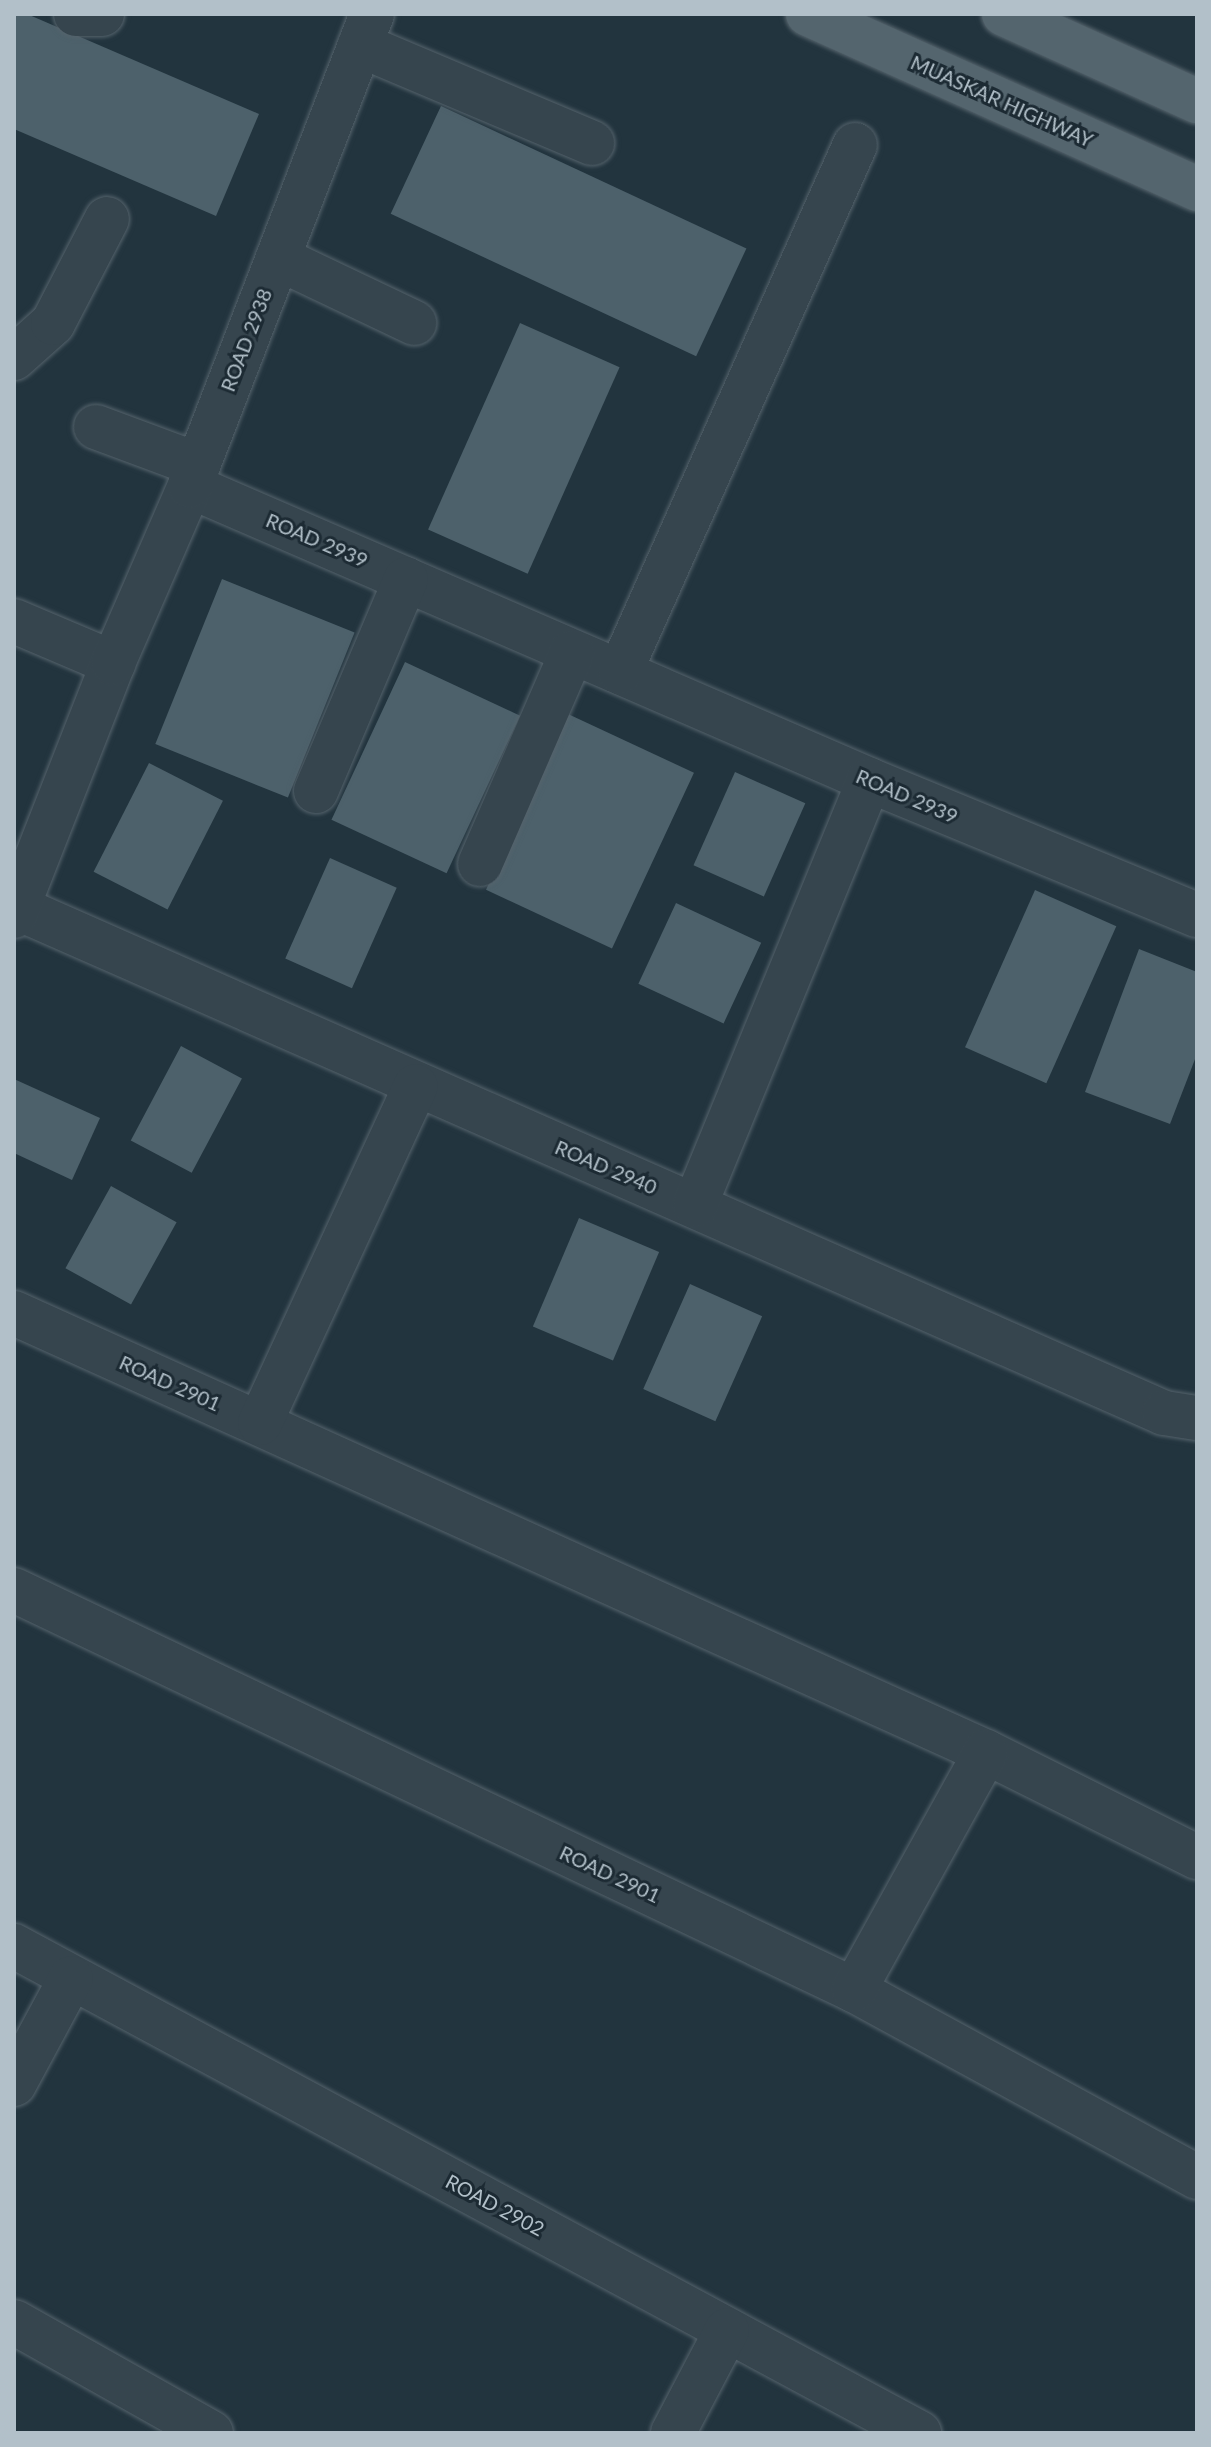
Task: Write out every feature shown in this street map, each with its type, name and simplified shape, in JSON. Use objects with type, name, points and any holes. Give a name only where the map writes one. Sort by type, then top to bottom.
[{"type":"main road","name":"MUASKAR HIGHWAY","points":[[808,14],[1197,189]]},
{"type":"main road","points":[[1004,14],[1197,101]]},
{"type":"street","points":[[76,14],[102,14]]},
{"type":"street","points":[[366,30],[592,143]]},
{"type":"street","name":"ROAD 2938","points":[[16,912],[113,663],[194,475],[366,30]]},
{"type":"street","points":[[620,672],[855,145]]},
{"type":"street","points":[[14,358],[53,323],[107,219]]},
{"type":"street","points":[[278,258],[414,323]]},
{"type":"street","name":"ROAD 2939","points":[[96,427],[406,579],[869,780],[1197,915]]},
{"type":"street","points":[[316,791],[406,579]]},
{"type":"street","points":[[14,621],[113,663]]},
{"type":"street","points":[[480,864],[572,652]]},
{"type":"street","points":[[695,1205],[869,780]]},
{"type":"street","name":"ROAD 2940","points":[[16,912],[695,1205],[1164,1413],[1197,1418]]},
{"type":"street","points":[[260,1423],[416,1086]]},
{"type":"street","name":"ROAD 2901","points":[[14,1313],[986,1752],[1197,1857]]},
{"type":"street","name":"ROAD 2901","points":[[14,1590],[854,1990],[1197,2177]]},
{"type":"street","points":[[854,1990],[986,1752]]},
{"type":"street","name":"ROAD 2902","points":[[14,1946],[919,2433]]},
{"type":"street","points":[[14,2084],[71,1978]]},
{"type":"street","points":[[14,2322],[211,2433]]},
{"type":"street","points":[[673,2433],[727,2330]]},
{"type":"building","points":[[14,14],[27,14],[259,114],[216,216],[14,129]]},
{"type":"building","points":[[441,106],[746,248],[696,356],[391,214]]},
{"type":"building","points":[[520,323],[620,367],[528,574],[428,529]]},
{"type":"building","points":[[222,579],[355,633],[288,798],[155,744]]},
{"type":"building","points":[[405,662],[520,716],[447,873],[331,820]]},
{"type":"building","points":[[568,714],[694,773],[612,949],[486,890]]},
{"type":"building","points":[[149,763],[223,801],[168,909],[94,872]]},
{"type":"building","points":[[735,772],[805,803],[764,897],[694,865]]},
{"type":"building","points":[[330,858],[397,888],[352,988],[285,958]]},
{"type":"building","points":[[1035,890],[1116,926],[1046,1083],[965,1047]]},
{"type":"building","points":[[676,903],[761,943],[724,1023],[638,984]]},
{"type":"building","points":[[1139,949],[1197,972],[1197,1054],[1170,1124],[1085,1092]]},
{"type":"building","points":[[181,1046],[242,1078],[192,1173],[131,1140]]},
{"type":"building","points":[[14,1079],[100,1118],[72,1180],[14,1153]]},
{"type":"building","points":[[111,1186],[177,1222],[131,1305],[65,1268]]},
{"type":"building","points":[[579,1218],[659,1252],[613,1361],[533,1327]]},
{"type":"building","points":[[690,1284],[762,1316],[715,1421],[643,1389]]}]
